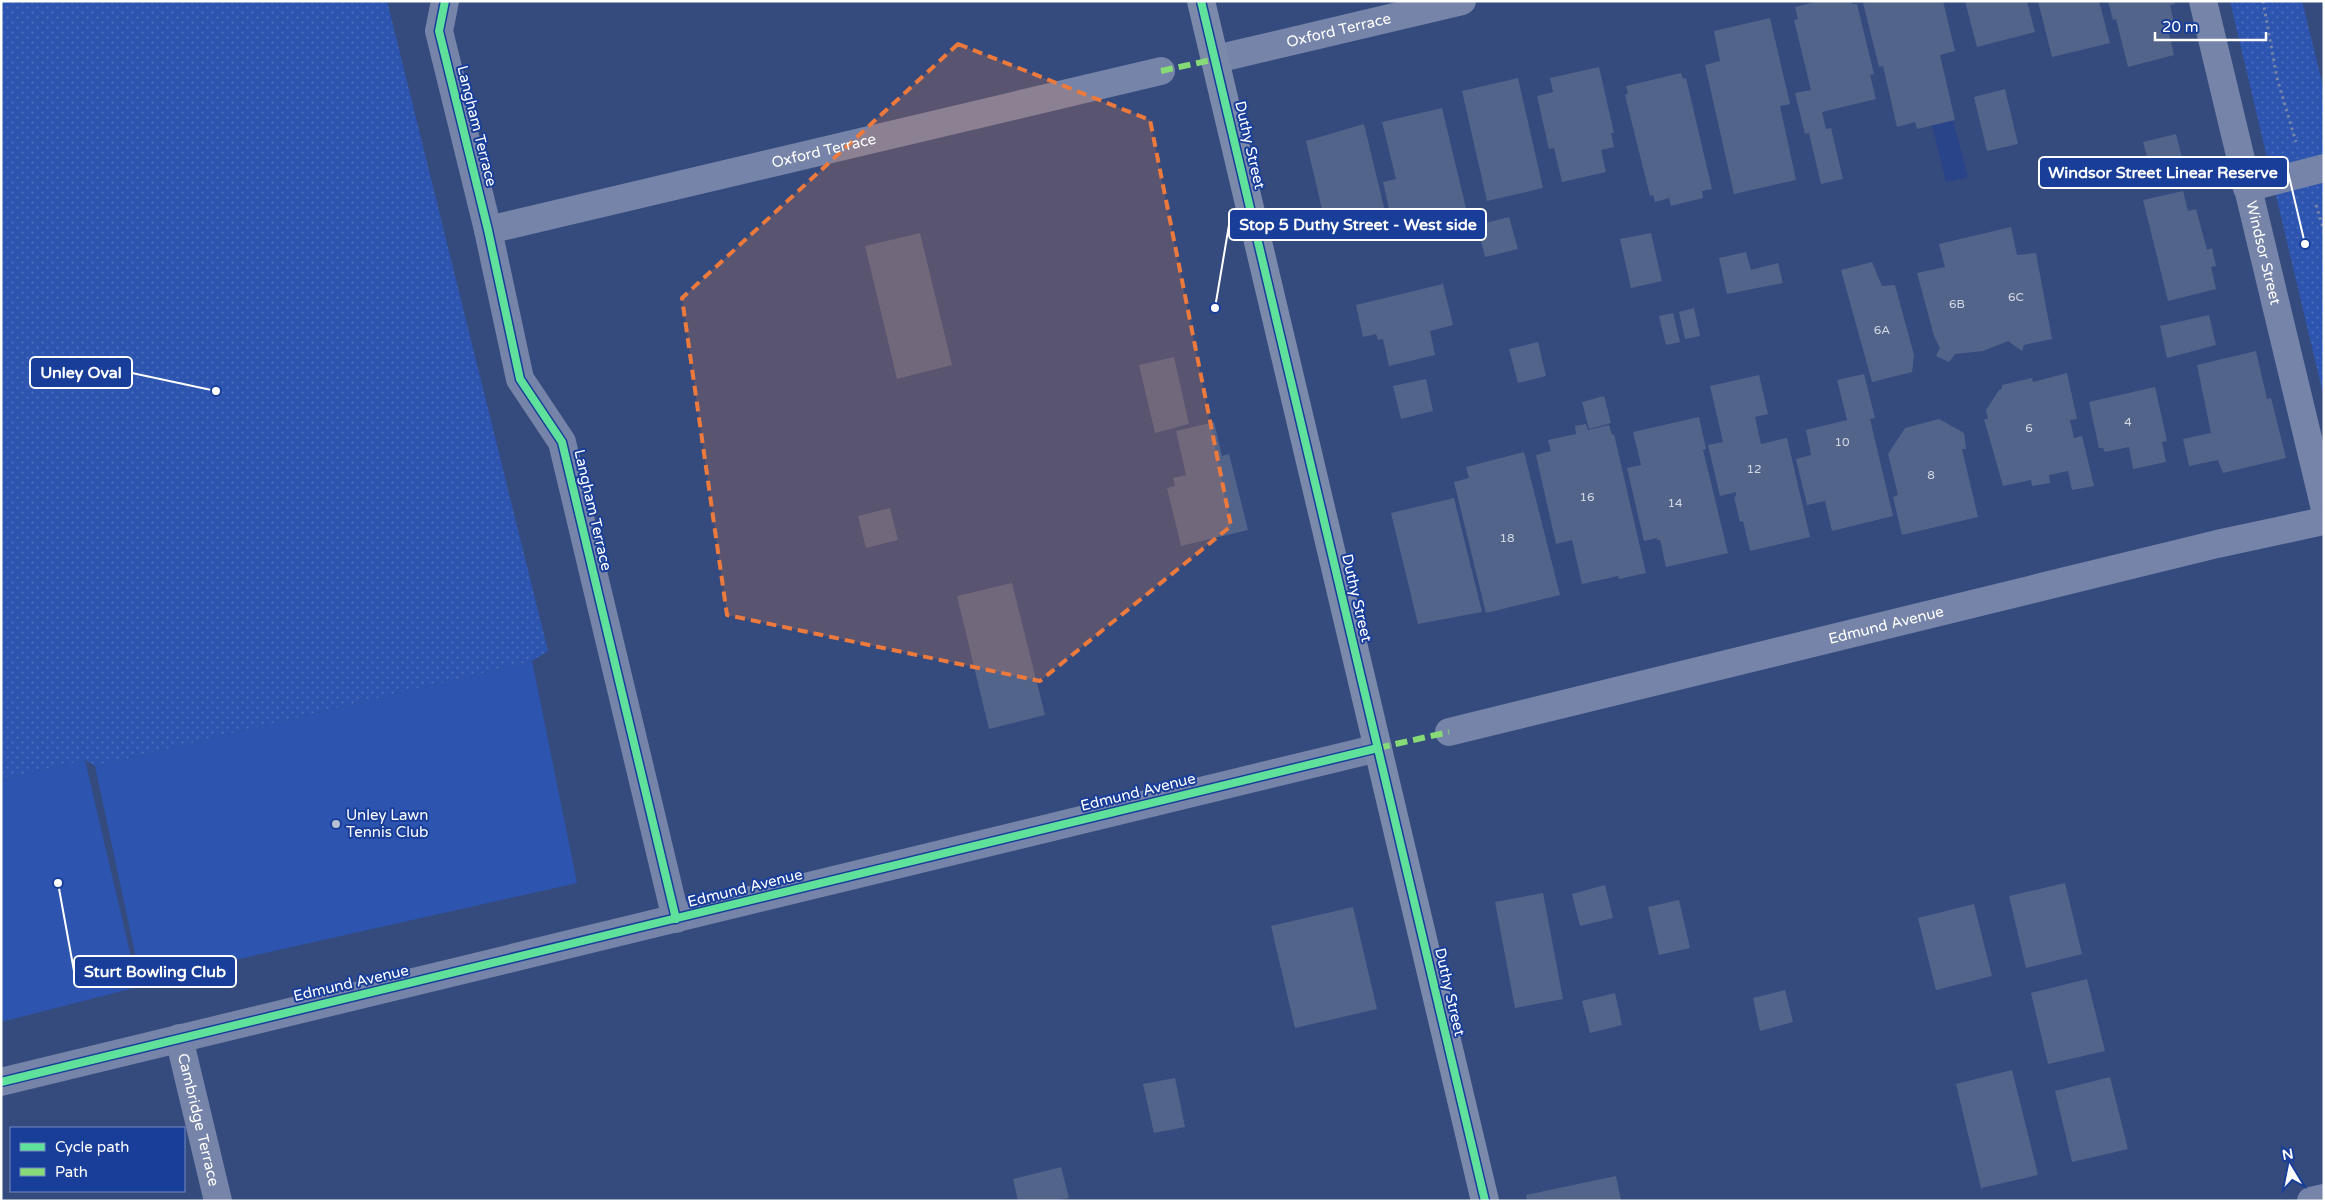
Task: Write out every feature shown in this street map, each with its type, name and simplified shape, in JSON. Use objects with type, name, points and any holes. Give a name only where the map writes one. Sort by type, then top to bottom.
[{"type":"street","name":"Langham Terrace","points":[[445,1],[439,31],[488,230],[520,379],[562,442],[676,919]]},
{"type":"street","name":"Duthy Street","points":[[1201,1],[1485,1201]]},
{"type":"street","name":"Oxford Terrace","points":[[1216,59],[1462,1]]},
{"type":"street","name":"Windsor Street","points":[[2203,1],[2324,505]]},
{"type":"street","name":"Oxford Terrace","points":[[488,230],[1160,71]]},
{"type":"street","points":[[2247,188],[2315,171]]},
{"type":"street","name":"Edmund Avenue","points":[[1449,732],[2198,549],[2324,521]]},
{"type":"street","name":"Edmund Avenue","points":[[1,1082],[1378,748]]},
{"type":"street","name":"Cambridge Terrace","points":[[179,1038],[218,1201]]},
{"type":"street","points":[[2311,1201],[2324,1198]]},
{"type":"path","points":[[2263,1],[2277,78],[2315,171],[2324,231]]},
{"type":"highlighted area","points":[[958,44],[1150,120],[1231,526],[1040,681],[727,615],[682,298]]},
{"type":"shaded area","points":[[1,1],[387,1],[548,651],[532,661],[95,766],[85,760],[1,779]]},
{"type":"shaded area","points":[[2230,1],[2302,1],[2324,90],[2324,398]]},
{"type":"shaded area","points":[[1953,120],[1968,177],[1946,182],[1932,125]]},
{"type":"shaded area","name":"Unley Lawn Tennis Club","points":[[532,661],[577,883],[141,981],[95,766]]},
{"type":"shaded area","points":[[85,760],[138,987],[1,1022],[1,779]]},
{"type":"building","points":[[1819,1],[1851,1],[1852,4],[1857,4],[1874,74],[1870,75],[1876,99],[1822,112],[1826,129],[1831,128],[1843,179],[1821,184],[1809,133],[1805,134],[1795,93],[1811,90],[1794,20],[1798,19],[1795,7]]},
{"type":"building","points":[[1871,1],[1943,1],[1955,51],[1940,55],[1955,120],[1917,129],[1915,122],[1897,127],[1883,66],[1879,67],[1863,3]]},
{"type":"building","points":[[1965,1],[2027,1],[2035,32],[1977,47]]},
{"type":"building","points":[[2038,1],[2099,1],[2110,43],[2052,57]]},
{"type":"building","points":[[2108,1],[2174,1],[2175,4],[2170,5],[2176,32],[2169,33],[2174,55],[2128,67],[2116,19],[2113,20]]},
{"type":"building","points":[[1770,18],[1790,104],[1780,106],[1796,180],[1734,194],[1705,65],[1720,61],[1714,31]]},
{"type":"building","points":[[1599,67],[1614,133],[1611,133],[1614,147],[1601,150],[1606,172],[1562,182],[1554,148],[1549,149],[1537,96],[1553,92],[1550,78]]},
{"type":"building","points":[[1681,73],[1683,79],[1686,78],[1712,189],[1702,191],[1703,198],[1671,206],[1669,198],[1655,202],[1653,195],[1650,196],[1625,95],[1628,93],[1626,86]]},
{"type":"building","points":[[1518,78],[1543,188],[1487,201],[1462,91]]},
{"type":"building","points":[[2005,89],[2018,144],[1987,151],[1974,97]]},
{"type":"building","points":[[1442,108],[1470,225],[1427,235],[1425,228],[1395,235],[1383,182],[1396,179],[1382,122]]},
{"type":"building","points":[[1364,124],[1387,220],[1328,235],[1306,141]]},
{"type":"building","points":[[2176,134],[2184,166],[2152,174],[2143,142]]},
{"type":"building","points":[[2183,191],[2188,211],[2196,209],[2207,250],[2212,248],[2216,266],[2211,267],[2216,289],[2168,301],[2143,200]]},
{"type":"building","points":[[1509,217],[1518,249],[1485,257],[1477,225]]},
{"type":"building","points":[[2011,227],[2017,255],[2036,253],[2052,339],[2024,345],[2022,351],[2008,341],[1983,351],[1955,354],[1949,362],[1936,356],[1940,348],[1934,336],[1917,273],[1945,267],[1939,244]]},
{"type":"building","points":[[920,233],[952,365],[897,379],[865,246]]},
{"type":"building","points":[[1651,233],[1662,281],[1631,288],[1620,239]]},
{"type":"building","points":[[1746,252],[1751,270],[1778,263],[1783,283],[1727,294],[1719,258]]},
{"type":"building","points":[[1872,262],[1882,286],[1895,285],[1914,355],[1912,372],[1872,382],[1841,270]]},
{"type":"building","points":[[1443,284],[1453,325],[1430,331],[1435,355],[1389,366],[1383,339],[1378,340],[1376,334],[1363,337],[1356,305]]},
{"type":"building","points":[[1694,308],[1700,336],[1685,339],[1679,312]]},
{"type":"building","points":[[1673,313],[1680,342],[1666,345],[1659,316]]},
{"type":"building","points":[[2209,315],[2216,345],[2167,358],[2160,326]]},
{"type":"building","points":[[1538,342],[1546,376],[1518,383],[1509,349]]},
{"type":"building","points":[[2256,351],[2267,399],[2271,398],[2286,458],[2223,473],[2218,460],[2189,466],[2183,439],[2211,433],[2197,365]]},
{"type":"building","points":[[1174,357],[1189,424],[1155,433],[1139,365]]},
{"type":"building","points":[[2067,373],[2077,419],[2070,420],[2074,438],[2082,436],[2094,486],[2072,490],[2068,471],[2049,475],[2050,483],[2032,486],[2031,480],[2003,486],[1984,419],[1988,419],[1986,410],[1999,390],[2002,389],[2002,385],[2032,378],[2033,382]]},
{"type":"building","points":[[1864,374],[1875,418],[1870,419],[1893,516],[1832,531],[1825,501],[1807,505],[1796,459],[1811,455],[1806,430],[1847,420],[1837,380]]},
{"type":"building","points":[[1759,375],[1768,414],[1755,417],[1761,444],[1787,438],[1810,537],[1750,551],[1743,521],[1740,522],[1734,497],[1736,492],[1720,496],[1708,445],[1723,442],[1710,386]]},
{"type":"building","points":[[1426,379],[1433,411],[1401,419],[1393,386]]},
{"type":"building","points":[[2155,387],[2167,441],[2162,442],[2166,462],[2133,469],[2129,447],[2105,452],[2103,448],[2099,448],[2089,402]]},
{"type":"building","points":[[1604,396],[1611,423],[1589,429],[1582,402]]},
{"type":"building","points":[[1699,417],[1706,449],[1703,450],[1728,553],[1666,567],[1660,540],[1657,540],[1657,538],[1644,541],[1627,468],[1641,465],[1633,432]]},
{"type":"building","points":[[1939,419],[1964,433],[1966,449],[1962,449],[1978,517],[1902,535],[1893,497],[1898,495],[1888,454],[1905,428]]},
{"type":"building","points":[[1214,422],[1222,456],[1229,454],[1248,530],[1181,546],[1167,488],[1175,486],[1173,478],[1186,475],[1176,431]]},
{"type":"building","points":[[1586,424],[1588,430],[1609,425],[1612,435],[1614,434],[1646,573],[1619,579],[1618,576],[1582,584],[1572,540],[1556,544],[1536,455],[1551,451],[1548,440],[1576,434],[1575,426]]},
{"type":"building","points":[[1524,452],[1560,595],[1486,613],[1454,482],[1469,478],[1466,467]]},
{"type":"building","points":[[1454,498],[1482,612],[1418,624],[1391,513]]},
{"type":"building","points":[[890,508],[898,540],[866,548],[858,516]]},
{"type":"building","points":[[1012,583],[1045,715],[989,729],[957,596]]},
{"type":"building","points":[[2065,883],[2082,954],[2026,968],[2009,896]]},
{"type":"building","points":[[1605,885],[1613,918],[1580,926],[1572,894]]},
{"type":"building","points":[[1543,893],[1563,999],[1515,1008],[1495,902]]},
{"type":"building","points":[[1679,900],[1690,948],[1659,955],[1648,907]]},
{"type":"building","points":[[1974,904],[1992,976],[1936,990],[1918,918]]},
{"type":"building","points":[[1353,907],[1377,1009],[1295,1028],[1271,926]]},
{"type":"building","points":[[2087,979],[2105,1051],[2048,1064],[2031,993]]},
{"type":"building","points":[[1785,990],[1793,1022],[1760,1031],[1753,998]]},
{"type":"building","points":[[1615,993],[1622,1025],[1590,1033],[1582,1001]]},
{"type":"building","points":[[2012,1070],[2038,1175],[1981,1188],[1956,1084]]},
{"type":"building","points":[[2110,1077],[2128,1149],[2072,1162],[2055,1091]]},
{"type":"building","points":[[1175,1078],[1185,1127],[1154,1133],[1143,1084]]},
{"type":"building","points":[[1061,1167],[1069,1198],[1056,1201],[1018,1201],[1013,1179]]},
{"type":"building","points":[[1616,1176],[1621,1201],[1527,1201],[1526,1195]]},
{"type":"marked path","points":[[1161,71],[1216,59]]},
{"type":"marked path","points":[[1378,748],[1449,732]]},
{"type":"cycle path","points":[[445,1],[439,31],[488,230],[520,379],[562,442],[676,919]]},
{"type":"cycle path","points":[[1201,1],[1485,1201]]},
{"type":"cycle path","points":[[1,1082],[1378,748]]},
{"type":"place","name":"Windsor Street Linear Reserve","points":[[2305,244]]},
{"type":"place","name":"Stop 5 Duthy Street - West side","points":[[1215,308]]},
{"type":"place","name":"Unley Oval","points":[[216,391]]},
{"type":"place","name":"Unley Lawn Tennis Club","points":[[336,824]]},
{"type":"place","name":"Sturt Bowling Club","points":[[58,883]]}]
